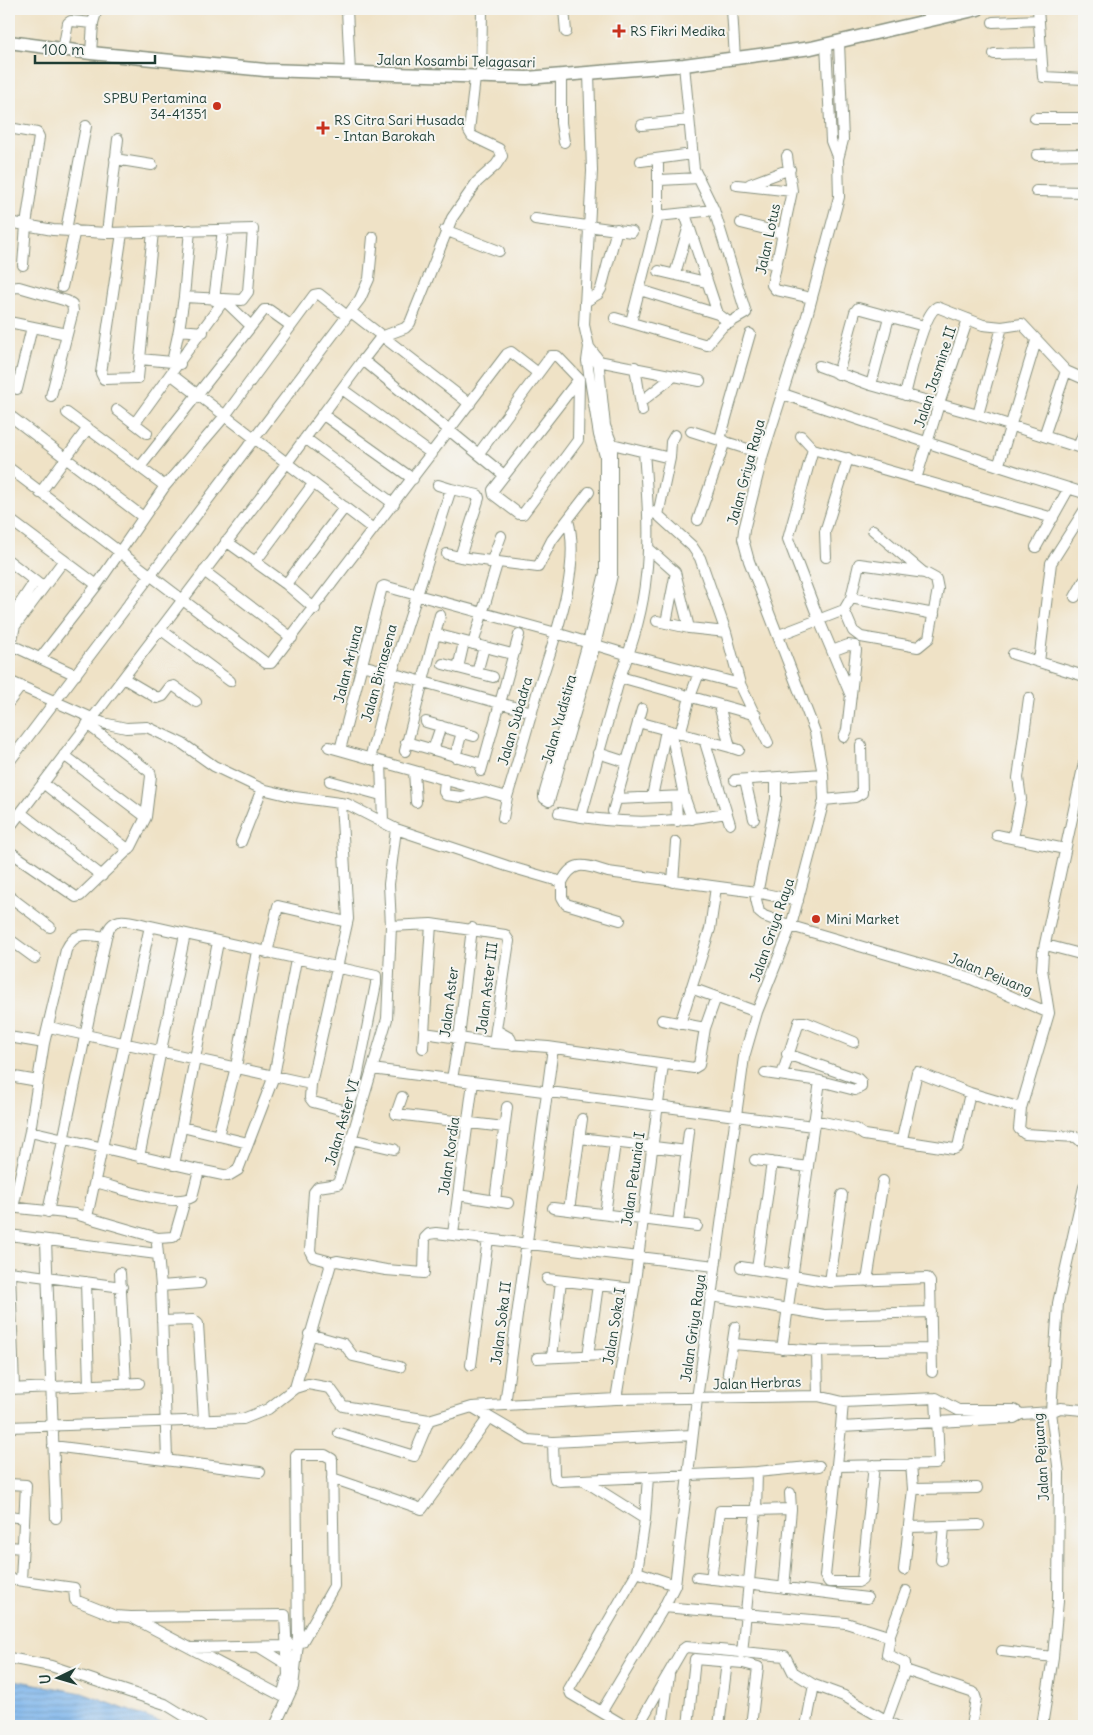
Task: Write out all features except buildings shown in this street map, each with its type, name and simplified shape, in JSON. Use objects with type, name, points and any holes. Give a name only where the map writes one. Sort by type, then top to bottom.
[{"type":"main road","name":"Jalan Kosambi Telagasari","points":[[9,42],[62,50],[265,70],[478,78],[561,76],[684,66],[826,46],[928,14],[978,9]]},
{"type":"street","points":[[90,53],[93,23],[97,9]]},
{"type":"street","points":[[347,9],[350,73]]},
{"type":"street","points":[[9,828],[306,438],[362,360],[381,337],[405,328],[410,323],[445,230],[472,188],[498,164],[502,156],[498,148],[472,136],[468,131],[478,78],[482,9]]},
{"type":"street","points":[[564,9],[566,32]]},
{"type":"street","points":[[732,9],[735,59]]},
{"type":"street","points":[[1038,9],[1042,74],[1044,78],[1084,78]]},
{"type":"street","points":[[993,22],[1039,20]]},
{"type":"street","points":[[62,50],[68,23],[71,21],[93,23]]},
{"type":"street","name":"Jalan Griya Raya","points":[[602,1711],[664,1607],[675,1585],[696,1399],[712,1296],[734,1116],[744,1057],[757,1012],[791,926],[824,800],[823,774],[815,732],[749,560],[743,539],[763,454],[811,301],[839,197],[838,159],[843,140],[839,43]]},
{"type":"street","name":"Jalan Griya Raya","points":[[826,46],[831,141],[838,159]]},
{"type":"street","points":[[994,54],[1041,53]]},
{"type":"street","points":[[827,60],[840,59]]},
{"type":"street","points":[[615,318],[705,346],[710,345],[717,332],[744,316],[746,308],[714,210],[694,169],[684,66]]},
{"type":"street","name":"Jalan Yudistira","points":[[547,798],[591,644],[605,573],[605,439],[592,360],[584,325],[592,171],[589,73]]},
{"type":"street","points":[[561,76],[561,123],[564,142]]},
{"type":"street","points":[[1036,118],[1084,118]]},
{"type":"street","points":[[642,125],[689,120]]},
{"type":"street","points":[[62,287],[86,126]]},
{"type":"street","points":[[9,128],[37,133],[39,137],[26,225],[23,265]]},
{"type":"street","points":[[106,233],[118,139]]},
{"type":"street","points":[[641,161],[692,154]]},
{"type":"street","points":[[1037,155],[1084,154]]},
{"type":"street","name":"Jalan Lotus","points":[[787,156],[792,191],[772,284],[774,288],[811,301]]},
{"type":"street","points":[[115,159],[152,165]]},
{"type":"street","points":[[631,322],[658,216],[660,180],[658,159]]},
{"type":"street","points":[[749,184],[790,169]]},
{"type":"street","points":[[660,180],[700,178]]},
{"type":"street","points":[[737,185],[749,184],[792,191]]},
{"type":"street","points":[[1036,191],[1084,192]]},
{"type":"street","points":[[658,216],[714,210]]},
{"type":"street","points":[[685,214],[688,229],[718,314]]},
{"type":"street","points":[[535,219],[632,232]]},
{"type":"street","points":[[9,222],[106,233],[250,228],[254,232],[247,295],[242,300],[184,297]]},
{"type":"street","points":[[741,223],[782,233]]},
{"type":"street","points":[[585,302],[598,294],[601,289],[616,229]]},
{"type":"street","points":[[675,274],[688,229]]},
{"type":"street","points":[[135,423],[172,375],[176,363],[190,230]]},
{"type":"street","points":[[176,363],[202,332],[220,300],[223,230]]},
{"type":"street","points":[[445,230],[499,250]]},
{"type":"street","points":[[122,233],[102,378],[136,380],[140,359],[153,232]]},
{"type":"street","points":[[9,762],[363,294],[369,279],[373,238]]},
{"type":"street","points":[[762,261],[776,264]]},
{"type":"street","points":[[659,271],[706,282]]},
{"type":"street","points":[[9,288],[19,287],[72,304],[73,311],[51,396]]},
{"type":"street","points":[[640,290],[718,314],[730,323]]},
{"type":"street","points":[[41,657],[97,585],[165,486],[224,416],[290,325],[316,294],[349,314],[470,404]]},
{"type":"street","points":[[220,300],[250,326]]},
{"type":"street","points":[[905,395],[924,326],[933,309],[937,307],[983,325],[1002,327],[1022,324],[1066,372],[1084,379]]},
{"type":"street","points":[[838,374],[855,312],[860,308],[924,326]]},
{"type":"street","points":[[140,467],[250,326],[266,310],[290,325]]},
{"type":"street","points":[[870,385],[889,317]]},
{"type":"street","name":"Jalan Jasmine II","points":[[916,479],[968,319]]},
{"type":"street","points":[[9,322],[67,334]]},
{"type":"street","points":[[17,389],[32,327]]},
{"type":"street","points":[[978,415],[1002,327]]},
{"type":"street","points":[[179,330],[202,332]]},
{"type":"street","points":[[698,520],[722,440],[750,334]]},
{"type":"street","points":[[998,464],[1036,341]]},
{"type":"street","points":[[9,468],[266,663],[274,662],[507,354],[511,352],[538,373]]},
{"type":"street","points":[[479,453],[551,356]]},
{"type":"street","points":[[520,359],[533,361],[556,356],[579,379],[578,440],[523,514],[519,514],[492,492],[579,379]]},
{"type":"street","points":[[140,359],[176,363]]},
{"type":"street","points":[[362,360],[504,475]]},
{"type":"street","points":[[592,360],[636,367],[700,381]]},
{"type":"street","points":[[819,366],[870,385],[978,415],[1081,448],[1084,432]]},
{"type":"street","points":[[636,367],[642,406],[674,376]]},
{"type":"street","points":[[1044,436],[1066,372]]},
{"type":"street","points":[[172,375],[254,440],[373,529]]},
{"type":"street","points":[[342,389],[432,454]]},
{"type":"street","points":[[783,394],[928,444],[998,464],[1084,493]]},
{"type":"street","points":[[117,410],[147,433]]},
{"type":"street","points":[[67,412],[165,486]]},
{"type":"street","points":[[322,414],[413,479]]},
{"type":"street","points":[[9,415],[143,517]]},
{"type":"street","points":[[40,493],[88,428]]},
{"type":"street","points":[[690,431],[763,454]]},
{"type":"street","points":[[658,515],[670,458],[671,442],[675,435]]},
{"type":"street","points":[[801,436],[813,449],[1053,518]]},
{"type":"street","points":[[306,438],[394,504]]},
{"type":"street","points":[[605,439],[644,452],[670,458]]},
{"type":"street","points":[[813,449],[788,538],[819,620],[852,696]]},
{"type":"street","points":[[580,818],[620,677],[629,655],[646,577],[648,510],[644,452]]},
{"type":"street","points":[[826,557],[824,532],[848,458]]},
{"type":"street","points":[[256,561],[314,484]]},
{"type":"street","points":[[438,485],[478,495],[479,498],[460,557]]},
{"type":"street","name":"Jalan Bimasena","points":[[370,759],[392,673],[451,488]]},
{"type":"street","points":[[1036,547],[1069,488]]},
{"type":"street","points":[[447,554],[494,563],[538,567],[552,540],[589,492]]},
{"type":"street","points":[[286,584],[345,507]]},
{"type":"street","points":[[648,510],[658,515],[692,546],[700,558],[726,632],[740,684],[768,743]]},
{"type":"street","points":[[1039,662],[1051,563],[1083,516]]},
{"type":"street","points":[[9,519],[97,585]]},
{"type":"street","name":"Jalan Subadra","points":[[504,818],[507,797],[556,633],[572,564],[568,520]]},
{"type":"street","points":[[844,610],[853,631],[861,637],[914,647],[922,645],[929,638],[934,614],[936,580],[873,530]]},
{"type":"street","points":[[458,668],[481,612],[501,536]]},
{"type":"street","points":[[226,542],[256,561],[315,609]]},
{"type":"street","points":[[648,548],[675,572],[688,628]]},
{"type":"street","points":[[15,626],[64,560]]},
{"type":"street","points":[[9,561],[45,588]]},
{"type":"street","points":[[779,635],[844,610],[851,598],[859,564],[925,573]]},
{"type":"street","points":[[204,571],[292,638]]},
{"type":"street","points":[[675,572],[662,622],[688,628],[726,632]]},
{"type":"street","points":[[35,581],[19,606],[10,644],[76,674]]},
{"type":"street","points":[[1075,597],[1084,581]]},
{"type":"street","name":"Jalan Arjuna","points":[[340,750],[382,587],[416,595]]},
{"type":"street","points":[[416,595],[740,684]]},
{"type":"street","points":[[851,598],[934,614]]},
{"type":"street","points":[[440,615],[405,747],[433,750],[482,768],[512,654],[519,635]]},
{"type":"street","points":[[160,629],[230,681]]},
{"type":"street","points":[[435,634],[512,654]]},
{"type":"street","points":[[832,651],[850,644],[856,647],[848,730],[844,737]]},
{"type":"street","points":[[477,673],[484,647]]},
{"type":"street","points":[[1013,654],[1084,676]]},
{"type":"street","points":[[444,664],[493,677]]},
{"type":"street","points":[[362,665],[532,712]]},
{"type":"street","points":[[652,798],[673,732],[699,673]]},
{"type":"street","points":[[620,677],[756,715]]},
{"type":"street","points":[[123,678],[157,698],[163,696],[170,687],[176,686],[196,702]]},
{"type":"street","points":[[9,681],[89,721],[150,772],[152,780],[146,818],[129,850],[79,897],[73,897],[9,850]]},
{"type":"street","points":[[9,702],[20,686]]},
{"type":"street","points":[[1013,838],[1021,799],[1018,778],[1029,698]]},
{"type":"street","points":[[638,722],[735,748],[719,705]]},
{"type":"street","points":[[613,811],[642,709]]},
{"type":"street","points":[[89,721],[126,728],[147,727],[183,744],[214,766],[262,789],[295,798],[341,803],[396,829],[506,866],[562,882]]},
{"type":"street","points":[[426,722],[474,736]]},
{"type":"street","points":[[433,750],[441,726]]},
{"type":"street","points":[[455,757],[462,732]]},
{"type":"street","points":[[673,732],[680,797],[678,821]]},
{"type":"street","points":[[704,739],[730,824]]},
{"type":"street","points":[[824,800],[855,798],[862,793],[861,746]]},
{"type":"street","points":[[329,747],[507,797]]},
{"type":"street","points":[[598,753],[626,762]]},
{"type":"street","points":[[64,755],[146,818]]},
{"type":"street","points":[[381,762],[383,822]]},
{"type":"street","points":[[1084,763],[1082,789],[1065,849],[1042,969],[1049,1013],[1022,1108],[1019,1129],[1021,1133],[1076,1136],[1084,1144]]},
{"type":"street","points":[[414,770],[416,802]]},
{"type":"street","points":[[754,819],[740,780],[823,774]]},
{"type":"street","points":[[756,892],[776,799],[776,778]]},
{"type":"street","points":[[445,779],[444,792],[446,795],[461,797],[487,791]]},
{"type":"street","points":[[330,781],[381,795]]},
{"type":"street","points":[[43,783],[129,850]]},
{"type":"street","points":[[241,842],[262,789]]},
{"type":"street","points":[[617,800],[680,797]]},
{"type":"street","points":[[680,797],[692,819]]},
{"type":"street","points":[[48,1212],[106,937],[109,925],[114,922],[121,921],[150,926],[336,969],[376,976],[375,991],[351,1104],[347,1110],[313,1102],[310,1098],[311,1084],[336,969],[347,922],[348,905],[341,803]]},
{"type":"street","points":[[559,813],[580,818],[620,823],[678,821],[726,812]]},
{"type":"street","points":[[21,813],[102,876]]},
{"type":"street","name":"Jalan Aster VI","points":[[330,1263],[313,1257],[310,1252],[314,1192],[318,1187],[338,1184],[387,1019],[390,926],[389,884],[396,829]]},
{"type":"street","points":[[997,835],[1065,849]]},
{"type":"street","points":[[673,882],[676,842]]},
{"type":"street","points":[[620,920],[566,904],[562,896],[562,882],[567,872],[576,865],[673,882],[756,892],[798,901]]},
{"type":"street","points":[[680,1024],[710,929],[716,887]]},
{"type":"street","name":"Jalan Pejuang","points":[[756,892],[759,912],[769,919],[969,978],[1049,1013]]},
{"type":"street","points":[[9,896],[50,928]]},
{"type":"street","points":[[218,1136],[236,1068],[262,952],[278,906],[347,922]]},
{"type":"street","points":[[390,926],[431,924],[472,928]]},
{"type":"street","points":[[424,1048],[431,924]]},
{"type":"street","points":[[88,1217],[150,926]]},
{"type":"street","name":"Jalan Aster III","points":[[472,928],[502,933],[507,937],[494,1043]]},
{"type":"street","name":"Jalan Aster","points":[[452,1079],[459,1038],[472,928]]},
{"type":"street","points":[[106,937],[81,934],[70,942],[63,959],[44,1043],[30,1131],[11,1208],[88,1217],[158,1238],[168,1238],[175,1234],[185,1200]]},
{"type":"street","points":[[139,1157],[185,934]]},
{"type":"street","points":[[9,938],[35,958]]},
{"type":"street","points":[[174,1165],[218,942]]},
{"type":"street","points":[[1046,945],[1084,954]]},
{"type":"street","points":[[30,1131],[174,1165],[228,1176],[234,1173],[238,1170],[274,1076],[296,960]]},
{"type":"street","points":[[691,988],[757,1012]]},
{"type":"street","points":[[424,1033],[494,1043],[553,1048],[694,1068],[698,1066],[705,1028],[716,997]]},
{"type":"street","points":[[662,1020],[705,1028]]},
{"type":"street","points":[[782,1076],[797,1024],[805,1022],[854,1042]]},
{"type":"street","points":[[49,1027],[311,1084]]},
{"type":"street","points":[[496,1030],[510,1038],[513,1045]]},
{"type":"street","points":[[9,1037],[44,1043]]},
{"type":"street","name":"Jalan Soka II","points":[[504,1405],[553,1048]]},
{"type":"street","points":[[765,1073],[855,1090],[860,1089],[861,1084],[858,1079],[787,1054]]},
{"type":"street","name":"Jalan Petunia I","points":[[637,1257],[663,1065]]},
{"type":"street","points":[[372,1069],[657,1104],[734,1116],[814,1123],[856,1129],[864,1135],[957,1149],[970,1093]]},
{"type":"street","points":[[902,1140],[917,1072],[970,1093],[1022,1108]]},
{"type":"street","points":[[9,1076],[38,1081]]},
{"type":"street","name":"Jalan Kordia","points":[[453,1234],[472,1082]]},
{"type":"street","points":[[782,1349],[820,1082]]},
{"type":"street","points":[[402,1097],[396,1114],[504,1127]]},
{"type":"street","points":[[495,1201],[507,1107]]},
{"type":"street","points":[[569,1210],[582,1119]]},
{"type":"street","points":[[182,1127],[248,1144]]},
{"type":"street","points":[[678,1223],[689,1132]]},
{"type":"street","points":[[580,1138],[687,1151]]},
{"type":"street","points":[[351,1139],[394,1149]]},
{"type":"street","points":[[605,1214],[615,1143]]},
{"type":"street","points":[[755,1160],[808,1167]]},
{"type":"street","points":[[757,1269],[772,1162]]},
{"type":"street","points":[[95,1182],[171,1200],[185,1200],[192,1197],[199,1170]]},
{"type":"street","points":[[867,1280],[882,1181]]},
{"type":"street","name":"Jalan Pejuang","points":[[1042,1726],[1053,1657],[1058,1601],[1059,1473],[1051,1412],[1058,1303],[1084,1187]]},
{"type":"street","points":[[830,1282],[842,1195]]},
{"type":"street","points":[[458,1196],[508,1202]]},
{"type":"street","points":[[553,1208],[697,1226]]},
{"type":"street","points":[[295,1388],[330,1263],[337,1261],[386,1270],[424,1273],[426,1236],[436,1232],[715,1266]]},
{"type":"street","points":[[9,1235],[157,1249],[161,1286],[167,1460]]},
{"type":"street","points":[[471,1365],[488,1239]]},
{"type":"street","points":[[46,1240],[56,1518]]},
{"type":"street","name":"Jalan Soka I","points":[[616,1398],[634,1289],[637,1257]]},
{"type":"street","points":[[741,1267],[830,1282],[927,1278],[930,1282],[932,1372]]},
{"type":"street","points":[[122,1287],[10,1272],[12,1389],[139,1383]]},
{"type":"street","points":[[120,1273],[126,1384]]},
{"type":"street","points":[[548,1279],[634,1289]]},
{"type":"street","points":[[552,1358],[561,1280]]},
{"type":"street","points":[[86,1282],[89,1385]]},
{"type":"street","points":[[161,1286],[200,1284]]},
{"type":"street","points":[[588,1356],[598,1284]]},
{"type":"street","points":[[712,1296],[824,1315],[931,1312]]},
{"type":"street","points":[[162,1321],[193,1320],[198,1324],[204,1419]]},
{"type":"street","points":[[728,1373],[735,1327]]},
{"type":"street","points":[[309,1334],[344,1344],[353,1356],[400,1367]]},
{"type":"street","points":[[733,1344],[817,1351],[932,1349]]},
{"type":"street","points":[[817,1351],[818,1396]]},
{"type":"street","points":[[537,1358],[604,1355]]},
{"type":"street","points":[[9,1427],[249,1417],[275,1405],[295,1388],[308,1384],[325,1385],[333,1391],[343,1406],[429,1420],[414,1456],[339,1433]]},
{"type":"street","name":"Jalan Herbras","points":[[429,1420],[472,1408],[616,1398],[696,1399],[818,1396],[843,1402],[936,1398]]},
{"type":"street","points":[[936,1398],[958,1410],[1014,1410],[1021,1414]]},
{"type":"street","points":[[838,1466],[934,1464],[938,1462],[936,1398]]},
{"type":"street","points":[[843,1402],[838,1466],[825,1576],[829,1582],[858,1582],[863,1578],[874,1465]]},
{"type":"street","points":[[472,1408],[528,1440],[553,1442],[692,1435]]},
{"type":"street","points":[[841,1427],[1014,1418],[1021,1414],[1051,1412],[1060,1408],[1083,1410]]},
{"type":"street","points":[[958,1410],[958,1421]]},
{"type":"street","points":[[332,1478],[422,1509],[489,1417]]},
{"type":"street","points":[[553,1442],[555,1479],[560,1481],[757,1472],[819,1466]]},
{"type":"street","points":[[53,1446],[260,1472]]},
{"type":"street","points":[[191,1648],[287,1646],[298,1644],[302,1642],[334,1586],[332,1459],[325,1455],[296,1455],[298,1644],[293,1687],[274,1726]]},
{"type":"street","points":[[904,1570],[913,1488],[911,1464]]},
{"type":"street","points":[[742,1653],[744,1614],[756,1510],[757,1472]]},
{"type":"street","points":[[625,1726],[571,1694],[569,1689],[637,1572],[645,1519],[648,1477]]},
{"type":"street","points":[[582,1480],[645,1519]]},
{"type":"street","points":[[9,1484],[26,1485],[20,1580]]},
{"type":"street","points":[[913,1488],[977,1488]]},
{"type":"street","points":[[784,1588],[791,1510],[790,1493]]},
{"type":"street","points":[[711,1579],[720,1511],[791,1510]]},
{"type":"street","points":[[9,1516],[24,1518]]},
{"type":"street","points":[[909,1527],[979,1525]]},
{"type":"street","points":[[941,1560],[944,1526]]},
{"type":"street","points":[[9,1547],[22,1548]]},
{"type":"street","points":[[637,1572],[675,1585]]},
{"type":"street","points":[[697,1577],[867,1598]]},
{"type":"street","points":[[9,1578],[74,1588],[75,1600],[115,1616],[285,1615],[288,1675],[282,1696],[131,1617]]},
{"type":"street","points":[[638,1726],[670,1669],[686,1647],[785,1656],[792,1671],[814,1684],[844,1696],[891,1724],[905,1664],[887,1654],[889,1637],[906,1591]]},
{"type":"street","points":[[664,1607],[846,1623],[889,1637]]},
{"type":"street","points":[[257,1646],[288,1664]]},
{"type":"street","points":[[1002,1651],[1053,1657]]},
{"type":"street","points":[[9,1658],[51,1666],[165,1704],[201,1726]]},
{"type":"street","points":[[688,1726],[695,1659],[758,1667],[751,1726]]},
{"type":"street","points":[[720,1726],[727,1662]]},
{"type":"street","points":[[662,1726],[670,1669]]},
{"type":"street","points":[[905,1670],[972,1692],[976,1699],[971,1726]]},
{"type":"street","points":[[806,1726],[814,1684]]},
{"type":"water","points":[[9,1679],[82,1693],[170,1726],[9,1726]]},
{"type":"place","name":"RS Fikri Medika","points":[[619,31]]},
{"type":"place","name":"SPBU Pertamina 34-41351","points":[[217,106]]},
{"type":"place","name":"RS Citra Sari Husada - Intan Barokah","points":[[323,128]]},
{"type":"place","name":"Mini Market","points":[[816,919]]}]
